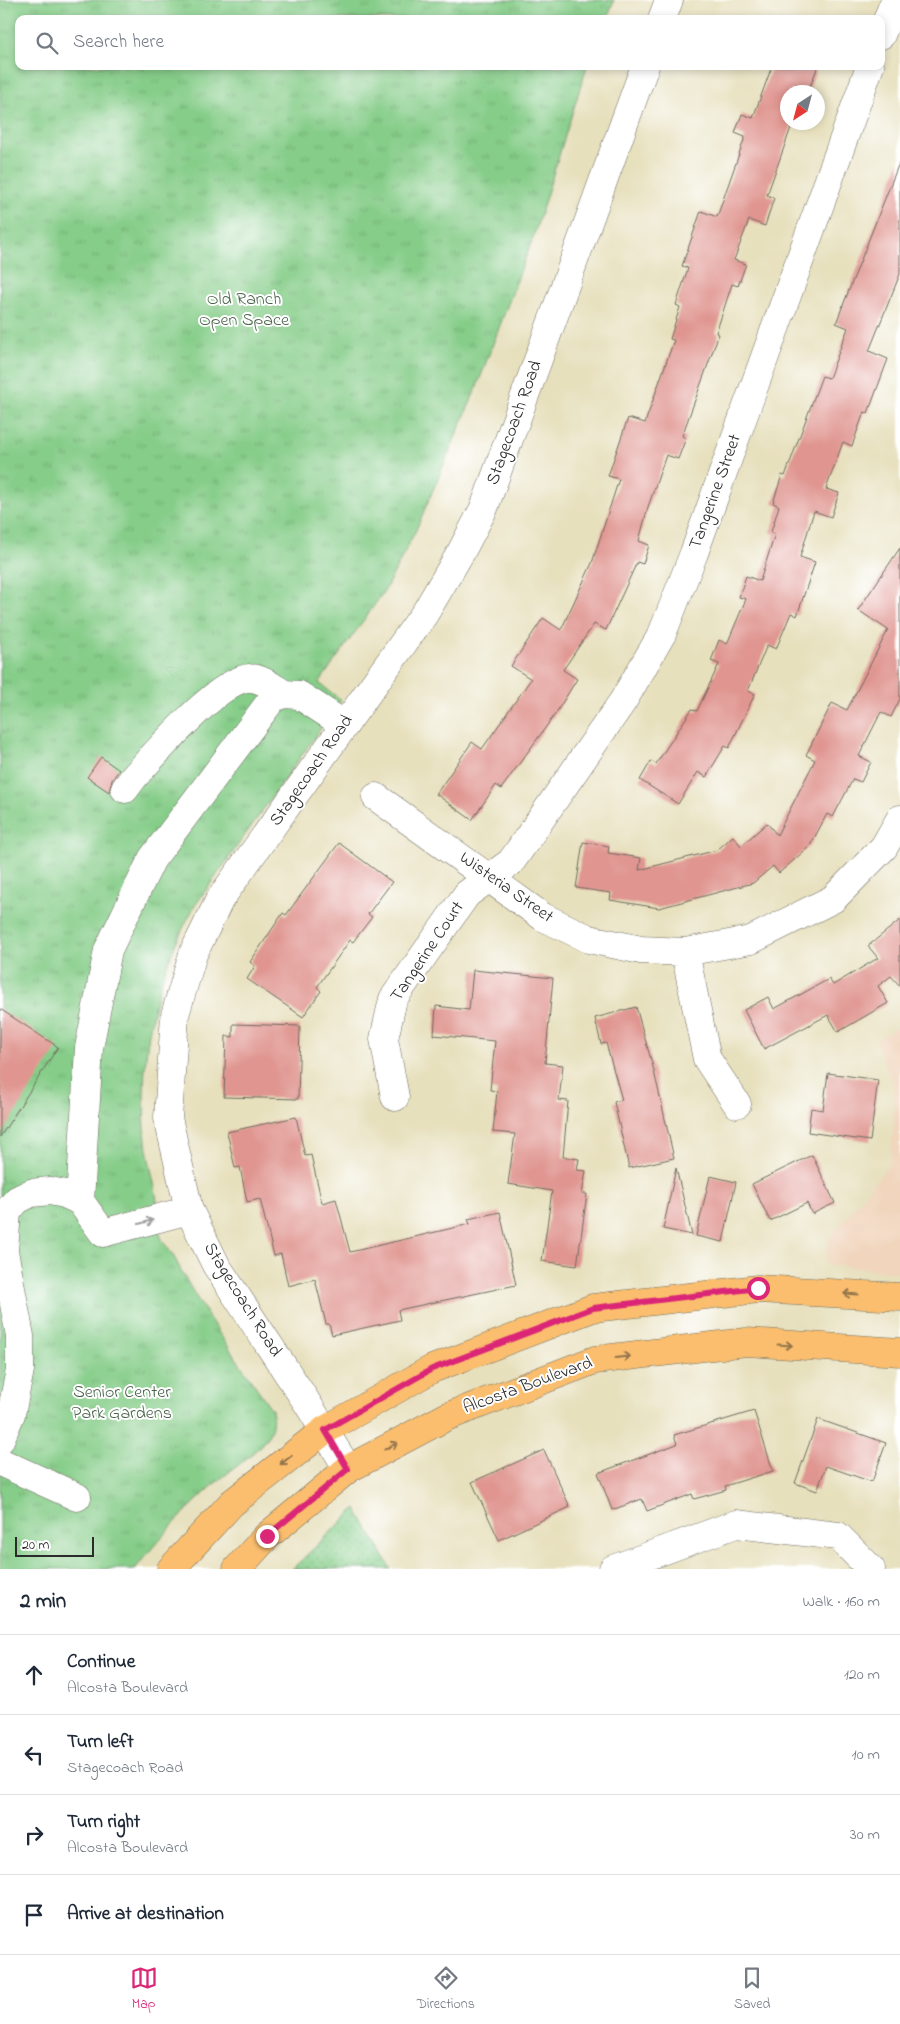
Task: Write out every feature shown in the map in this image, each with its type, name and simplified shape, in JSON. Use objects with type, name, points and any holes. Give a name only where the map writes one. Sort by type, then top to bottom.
[{"type":"main road","points":[[171,1569],[232,1503],[325,1430],[432,1369],[593,1308],[758,1288],[900,1297]]},
{"type":"main road","name":"Alcosta Boulevard","points":[[237,1569],[267,1536],[348,1469],[446,1417],[595,1360],[746,1342],[900,1352]]},
{"type":"street","points":[[663,15],[669,0]]},
{"type":"street","points":[[885,24],[894,0]]},
{"type":"street","name":"Stagecoach Road","points":[[348,1469],[325,1430],[216,1265],[189,1210],[168,1118],[175,1015],[193,954],[220,899],[425,613],[461,552],[484,508],[643,70]]},
{"type":"street","name":"Tangerine Street","points":[[489,877],[511,862],[622,701],[662,634],[694,553],[869,70]]},
{"type":"street","points":[[125,789],[134,777],[199,710],[224,688],[238,680],[249,678],[262,681],[284,694]]},
{"type":"street","points":[[80,1201],[90,1048],[108,950],[152,859],[272,698],[284,694],[299,695],[345,725]]},
{"type":"street","name":"Wisteria Street","points":[[376,796],[543,917],[589,939],[641,950],[685,952],[751,940],[833,898],[884,847],[900,819]]},
{"type":"street","name":"Tangerine Court","points":[[395,1097],[384,1039],[393,999],[466,894],[489,877]]},
{"type":"street","points":[[685,952],[707,1059],[737,1104]]},
{"type":"street","points":[[0,1440],[10,1414],[20,1370],[20,1336],[4,1251],[7,1212],[17,1200],[31,1193],[50,1191],[65,1194],[80,1201],[103,1233],[189,1210]]},
{"type":"street","points":[[0,1462],[77,1497]]},
{"type":"street","points":[[613,1569],[736,1524],[838,1536],[870,1569]]},
{"type":"shaded area","points":[[900,1025],[900,1273],[827,1264],[829,1239],[890,1163],[894,1122],[893,1083],[876,1041]]},
{"type":"green space","name":"Old Ranch Open Space","points":[[0,0],[614,0],[608,15],[15,15],[15,70],[586,70],[534,235],[476,389],[416,530],[385,590],[319,683],[341,700],[194,907],[169,961],[153,1014],[145,1070],[144,1099],[146,1137],[156,1193],[160,1234],[208,1316],[272,1410],[270,1433],[255,1451],[215,1483],[189,1509],[135,1569],[0,1569]]},
{"type":"green space","points":[[356,1508],[391,1569],[292,1569]]},
{"type":"building","points":[[771,70],[816,70],[811,85],[780,85],[780,130],[790,130],[767,195],[774,198],[765,226],[749,220],[734,260],[746,264],[738,286],[732,284],[716,333],[719,334],[682,436],[686,438],[678,459],[666,455],[648,507],[639,541],[649,545],[643,564],[637,562],[606,630],[594,624],[563,670],[577,679],[556,713],[501,789],[496,785],[472,820],[436,794],[472,742],[482,749],[531,679],[511,666],[543,618],[561,630],[592,563],[619,479],[608,476],[628,418],[645,423],[674,340],[670,339],[680,307],[676,305],[688,268],[682,266],[701,211],[717,217],[745,137],[735,133],[742,114],[753,118]]},
{"type":"building","points":[[899,163],[900,274],[869,351],[888,359],[868,413],[864,412],[852,446],[843,442],[826,489],[839,493],[831,517],[814,511],[800,557],[815,562],[797,616],[791,613],[776,649],[767,645],[748,691],[755,694],[729,748],[725,746],[706,777],[698,772],[678,804],[640,780],[651,761],[656,764],[692,709],[697,711],[719,664],[711,661],[719,640],[727,644],[746,599],[739,597],[746,576],[760,581],[775,534],[771,532],[779,506],[773,503],[782,475],[785,476],[822,376],[829,378],[848,328],[836,323]]},
{"type":"building","points":[[900,548],[900,699],[891,717],[881,712],[859,756],[871,762],[861,782],[853,779],[833,817],[827,814],[810,846],[779,873],[773,866],[753,883],[659,908],[610,900],[611,893],[576,888],[583,842],[609,846],[608,853],[641,858],[639,870],[717,850],[733,836],[741,846],[767,823],[777,835],[815,760],[806,755],[832,703],[847,710],[888,630],[858,610]]},
{"type":"building","points":[[101,757],[119,770],[112,780],[109,792],[87,777]]},
{"type":"building","points":[[339,843],[392,882],[368,914],[372,917],[353,942],[350,940],[317,987],[321,991],[303,1017],[247,979],[255,966],[250,962],[283,913],[286,915]]},
{"type":"building","points":[[900,920],[900,986],[891,976],[878,986],[888,1003],[838,1032],[828,1015],[764,1049],[744,1010],[768,997],[774,1009],[829,979],[833,985],[878,958],[868,946]]},
{"type":"building","points":[[473,970],[553,978],[545,1063],[563,1065],[559,1100],[568,1101],[563,1157],[579,1159],[577,1170],[586,1171],[582,1194],[587,1194],[577,1266],[542,1261],[552,1191],[508,1184],[515,1134],[493,1132],[497,1091],[490,1090],[495,1041],[434,1035],[436,1006],[469,1010]]},
{"type":"building","points":[[636,1007],[653,1067],[674,1158],[629,1168],[614,1102],[622,1100],[606,1043],[601,1044],[595,1018]]},
{"type":"building","points":[[0,1009],[58,1047],[0,1137]]},
{"type":"building","points":[[233,1024],[300,1026],[298,1099],[224,1097],[226,1036],[233,1037]]},
{"type":"building","points":[[828,1073],[878,1080],[870,1141],[808,1132],[811,1108],[823,1110]]},
{"type":"building","points":[[296,1117],[305,1156],[311,1155],[322,1203],[336,1199],[350,1252],[470,1224],[468,1219],[500,1212],[516,1285],[398,1310],[400,1320],[332,1335],[329,1324],[326,1324],[315,1279],[288,1286],[281,1254],[274,1256],[260,1199],[247,1202],[240,1167],[235,1168],[227,1132]]},
{"type":"building","points":[[812,1155],[835,1203],[812,1214],[807,1203],[770,1221],[752,1184]]},
{"type":"building","points":[[676,1168],[692,1235],[663,1229]]},
{"type":"building","points":[[710,1176],[736,1182],[723,1242],[696,1236]]},
{"type":"building","points":[[754,1411],[773,1471],[725,1486],[726,1490],[694,1499],[692,1494],[647,1511],[642,1499],[612,1510],[598,1473],[677,1444],[674,1435]]},
{"type":"building","points":[[818,1419],[886,1443],[872,1482],[826,1466],[817,1491],[795,1483]]},
{"type":"building","points":[[544,1450],[570,1507],[499,1540],[472,1482]]},
{"type":"route","points":[[267,1536],[348,1469],[325,1430],[432,1369],[593,1308],[758,1288]]},
{"type":"park label","name":"Senior Center Park Gardens","points":[[122,1404]]}]
